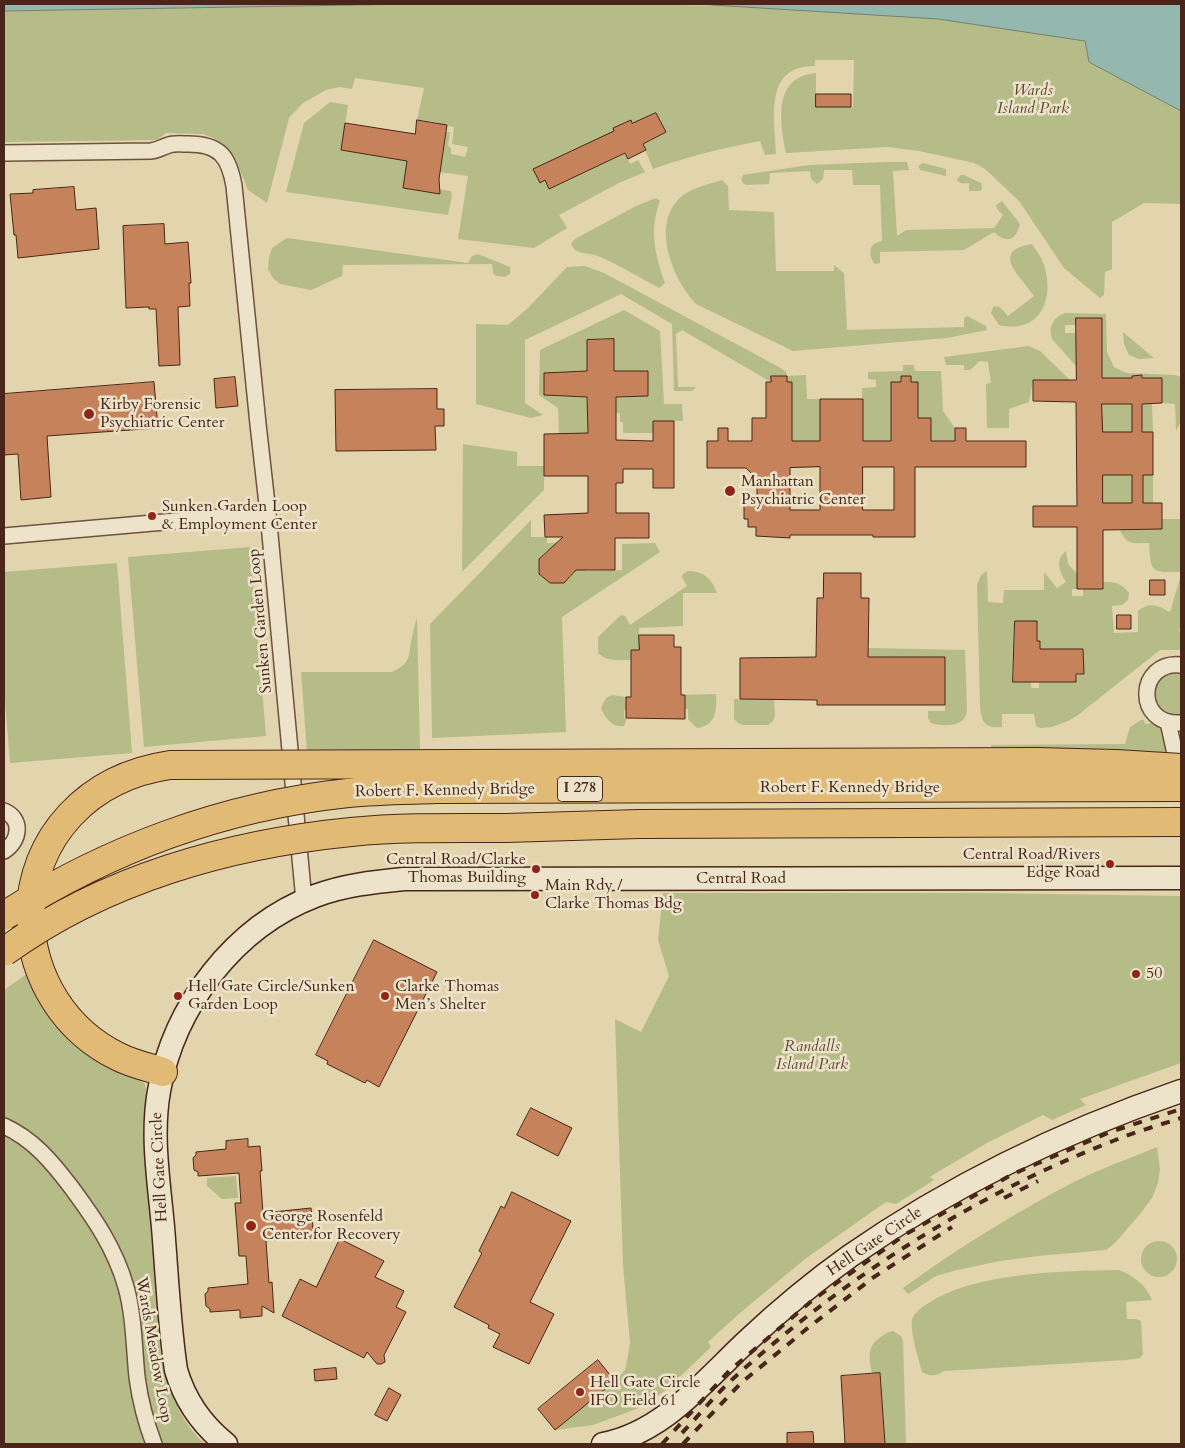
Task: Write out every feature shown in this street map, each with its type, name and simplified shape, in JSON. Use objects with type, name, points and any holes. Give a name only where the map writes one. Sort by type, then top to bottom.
[{"type":"highway","points":[[163,1072],[128,1061],[107,1051],[86,1036],[64,1014],[49,992],[32,944],[17,917],[32,892],[44,854],[56,832],[73,812],[92,795],[122,778],[145,770],[170,765],[1038,762],[1181,768]]},
{"type":"highway","name":"Robert F. Kennedy Bridge","points":[[17,917],[70,876],[130,849],[246,811],[317,797],[350,793],[436,789],[1181,787]]},
{"type":"highway","name":"I 278","points":[[4,952],[44,926],[79,907],[120,887],[159,872],[195,861],[270,844],[351,832],[390,829],[638,824],[1181,822]]},
{"type":"street","name":"Sunken Garden Loop","points":[[4,153],[151,151],[169,145],[193,144],[206,145],[221,153],[230,167],[234,186],[268,513],[304,901]]},
{"type":"street","points":[[4,536],[268,513]]},
{"type":"street","points":[[1181,665],[1165,666],[1151,679],[1147,688],[1150,708],[1156,716],[1175,723],[1181,779]]},
{"type":"street","points":[[4,811],[14,818],[18,830],[15,842],[4,851]]},
{"type":"street","name":"Central Road","points":[[304,901],[346,887],[404,879],[1181,878]]},
{"type":"street","name":"Hell Gate Circle","points":[[226,1444],[212,1433],[192,1410],[176,1370],[157,1157],[156,1115],[163,1072],[184,1019],[206,982],[219,964],[254,931],[304,901]]},
{"type":"street","name":"Hell Gate Circle","points":[[603,1444],[631,1436],[664,1416],[696,1390],[749,1339],[795,1299],[848,1257],[910,1216],[947,1194],[1066,1135],[1114,1115],[1181,1092]]},
{"type":"street","name":"Wards Meadow Loop","points":[[4,1126],[29,1141],[56,1166],[98,1225],[114,1254],[122,1273],[131,1308],[138,1378],[145,1418],[154,1444]]},
{"type":"green space","name":"Wards Island Park","points":[[412,4],[653,4],[834,10],[942,19],[1085,41],[1089,62],[1181,111],[1181,204],[1144,203],[1112,222],[1112,269],[1105,272],[1104,295],[1100,298],[1064,268],[1019,201],[985,169],[974,163],[919,151],[887,147],[786,153],[782,128],[782,103],[792,83],[802,76],[816,73],[816,107],[853,107],[854,60],[815,60],[815,66],[798,68],[787,75],[780,84],[774,110],[776,154],[765,155],[760,141],[706,153],[653,169],[643,144],[666,132],[656,113],[632,123],[631,121],[534,169],[540,182],[545,180],[549,189],[625,153],[630,164],[638,160],[645,172],[619,183],[559,215],[567,228],[534,248],[458,239],[468,176],[440,172],[446,132],[450,132],[448,146],[451,148],[451,154],[465,157],[468,147],[452,144],[454,127],[437,124],[437,122],[417,120],[424,88],[355,78],[352,89],[340,87],[326,90],[303,103],[289,118],[267,203],[248,190],[231,152],[213,138],[203,134],[166,133],[157,140],[4,142],[4,11]]},
{"type":"green space","points":[[330,102],[348,105],[341,150],[392,158],[408,158],[403,188],[438,194],[439,189],[451,191],[452,196],[448,215],[286,192],[304,123]]},
{"type":"green space","points":[[907,162],[909,170],[893,171],[897,236],[906,230],[994,228],[1003,215],[996,205],[1002,201],[1020,224],[1016,234],[1010,239],[1006,239],[994,232],[964,250],[880,252],[880,263],[875,264],[870,253],[874,244],[882,241],[880,185],[853,185],[852,170],[824,170],[823,179],[817,184],[811,179],[810,171],[770,173],[769,184],[747,185],[741,180],[743,175],[809,165]]},
{"type":"green space","points":[[923,163],[946,169],[946,176],[920,170],[918,166]]},
{"type":"green space","points":[[961,175],[981,183],[982,189],[980,191],[969,191],[969,183],[961,183],[957,179]]},
{"type":"green space","points":[[722,180],[728,186],[729,210],[774,212],[776,271],[834,271],[834,265],[844,273],[847,330],[964,327],[964,318],[967,316],[986,326],[987,330],[947,338],[793,351],[696,304],[680,282],[674,269],[666,240],[666,226],[670,213],[681,197],[698,188]]},
{"type":"green space","points":[[656,198],[660,201],[654,232],[656,252],[665,283],[659,288],[606,260],[579,252],[573,248],[571,244],[575,239],[636,206]]},
{"type":"green space","points":[[287,238],[468,263],[472,256],[478,254],[510,267],[510,274],[505,277],[496,276],[493,273],[492,264],[343,265],[342,276],[311,290],[280,284],[272,277],[268,269],[272,248]]},
{"type":"green space","points":[[1032,244],[1045,268],[1047,293],[1045,304],[1033,320],[1024,325],[1013,327],[999,325],[991,313],[993,307],[1000,307],[1008,316],[1034,296],[1016,272],[1010,258],[1012,252],[1019,247]]},
{"type":"green space","points":[[585,266],[604,273],[779,367],[786,372],[787,376],[806,375],[807,399],[820,399],[820,431],[826,441],[792,441],[792,382],[771,382],[682,330],[676,334],[678,387],[696,387],[692,391],[674,391],[672,324],[621,294],[525,340],[525,403],[543,415],[531,418],[476,404],[476,324],[508,325],[528,308],[567,267]]},
{"type":"green space","points":[[624,310],[660,331],[664,404],[682,404],[683,421],[653,421],[653,433],[623,433],[623,422],[620,422],[620,413],[616,413],[616,397],[648,396],[648,372],[614,371],[614,339],[587,340],[587,371],[544,374],[544,395],[587,397],[588,440],[575,434],[559,434],[558,408],[539,395],[540,350]]},
{"type":"green space","points":[[1065,313],[1106,314],[1107,352],[1114,367],[1126,373],[1175,375],[1181,377],[1181,421],[1176,431],[1175,404],[1162,403],[1162,378],[1102,378],[1102,318],[1076,318],[1076,325],[1065,325],[1065,333],[1076,333],[1076,366],[1052,339],[1052,323],[1057,317]]},
{"type":"green space","points":[[1123,332],[1154,358],[1139,359],[1129,355],[1124,344]]},
{"type":"green space","points":[[1029,346],[1040,351],[1070,380],[1033,380],[1029,402],[1009,409],[1009,428],[987,428],[986,384],[991,383],[988,362],[980,361],[970,370],[964,370],[964,365],[946,365],[944,357]]},
{"type":"green space","points":[[903,365],[914,365],[915,371],[941,371],[943,411],[955,428],[955,433],[962,441],[918,441],[931,418],[918,418],[918,382],[911,382],[911,376],[901,376],[901,382],[891,382],[891,441],[857,441],[863,431],[862,388],[876,387],[876,380],[868,379],[868,372],[903,371]]},
{"type":"green space","points":[[1102,404],[1132,404],[1132,413],[1142,412],[1142,404],[1152,404],[1153,432],[1121,432],[1103,439]]},
{"type":"green space","points":[[463,444],[517,452],[517,466],[544,466],[544,490],[462,572]]},
{"type":"green space","points":[[1103,475],[1153,475],[1153,503],[1143,503],[1143,494],[1132,495],[1132,503],[1103,503]]},
{"type":"green space","points":[[1162,519],[1181,519],[1181,572],[1164,572],[1154,569],[1149,543],[1128,541],[1120,530],[1162,529]]},
{"type":"green space","points":[[531,520],[531,537],[547,537],[547,543],[581,542],[586,571],[622,570],[622,544],[655,543],[660,552],[562,617],[566,732],[432,738],[430,624]],"holes":[[[549,549],[563,549],[573,559],[574,573],[564,583],[550,583],[539,574],[539,559]]]},
{"type":"green space","points":[[250,547],[266,736],[144,747],[128,557]]},
{"type":"green space","points":[[1066,551],[1068,564],[1077,574],[1077,589],[1072,589],[1072,596],[1083,596],[1083,589],[1103,589],[1103,582],[1118,584],[1129,593],[1128,600],[1122,605],[1112,606],[1114,633],[1138,632],[1138,611],[1147,606],[1158,606],[1170,612],[1181,575],[1181,621],[1179,631],[1181,632],[1181,650],[1160,650],[1068,721],[1052,727],[1040,728],[1036,726],[1034,714],[1002,714],[1002,727],[991,727],[983,720],[980,705],[977,585],[981,575],[987,571],[988,602],[1003,603],[1004,590],[1044,590],[1044,572],[1057,588],[1066,582],[1059,566],[1060,558]],"holes":[[[1015,621],[1037,621],[1037,641],[1040,649],[1083,649],[1083,674],[1039,682],[1039,688],[1031,688],[1031,682],[1013,682]]]},
{"type":"green space","points":[[117,563],[132,753],[10,763],[4,687],[4,572]]},
{"type":"green space","points":[[688,571],[699,572],[707,577],[717,593],[683,593],[683,626],[639,628],[639,650],[631,650],[631,660],[609,659],[598,653],[598,637],[621,615],[625,616],[630,625],[687,586],[682,577]]},
{"type":"green space","points":[[417,618],[420,749],[307,752],[301,672],[392,672],[403,665],[408,658]]},
{"type":"green space","points":[[868,648],[965,650],[967,711],[965,716],[958,723],[948,725],[931,723],[928,718],[928,711],[945,711],[945,657],[868,657]]},
{"type":"green space","points":[[1181,670],[1181,720],[1175,719],[1160,708],[1154,697],[1153,685],[1159,675]]},
{"type":"green space","points":[[716,694],[716,706],[712,721],[703,727],[697,728],[688,719],[688,709],[685,709],[685,695]]},
{"type":"green space","points":[[612,695],[626,697],[624,718],[627,719],[624,726],[613,724],[601,708],[606,698]]},
{"type":"green space","points":[[734,699],[774,699],[775,716],[773,721],[768,725],[742,725],[738,723],[734,719]]},
{"type":"green space","points":[[1144,720],[1145,724],[1151,723],[1151,721],[1159,727],[1167,756],[992,752],[991,745],[1125,744],[1130,727]]},
{"type":"green space","name":"Randalls Island Park","points":[[663,893],[979,893],[1181,896],[1181,1063],[1080,1099],[1086,1105],[1052,1120],[1043,1115],[987,1143],[930,1177],[934,1180],[896,1204],[887,1202],[880,1206],[805,1259],[708,1342],[711,1347],[666,1390],[639,1408],[593,1425],[555,1430],[615,1381],[625,1370],[628,1356],[630,1342],[623,1265],[615,1019],[641,1032],[669,976],[658,940]]},
{"type":"green space","points":[[28,973],[57,1025],[76,1045],[104,1063],[135,1077],[145,1084],[144,1135],[161,1357],[176,1404],[188,1425],[205,1444],[4,1444],[4,990]]},
{"type":"green space","points":[[1157,1147],[1160,1169],[1158,1183],[1152,1198],[1115,1243],[1106,1250],[1000,1261],[936,1276],[908,1294],[903,1288],[966,1245],[1031,1205],[1086,1176]]},
{"type":"green space","points":[[236,1176],[238,1198],[222,1199],[207,1186],[207,1178]]},
{"type":"green space","points":[[1159,1241],[1166,1242],[1172,1246],[1176,1252],[1176,1266],[1172,1272],[1166,1276],[1159,1277],[1152,1276],[1146,1272],[1142,1266],[1141,1259],[1142,1252],[1146,1246],[1152,1242]]},
{"type":"green space","points":[[1119,1270],[1139,1282],[1152,1300],[1126,1302],[1127,1319],[1141,1321],[1143,1354],[1140,1358],[944,1371],[933,1375],[922,1372],[913,1336],[913,1317],[917,1311],[946,1293],[969,1285],[1020,1275]]},
{"type":"green space","points":[[893,1331],[901,1336],[903,1341],[906,1444],[885,1444],[880,1374],[872,1374],[870,1360],[870,1351],[874,1343],[885,1334]]},
{"type":"water","points":[[4,4],[412,4],[4,11]]},
{"type":"water","points":[[696,4],[1181,4],[1181,111],[1089,62],[1085,41],[938,19]]},
{"type":"building","points":[[816,94],[851,94],[851,107],[816,107]]},
{"type":"building","points":[[656,113],[666,132],[643,144],[646,150],[628,159],[625,153],[549,189],[545,180],[540,183],[533,169],[614,131],[613,128],[631,120],[632,123]]},
{"type":"building","points":[[417,120],[447,125],[439,179],[440,194],[403,188],[407,161],[341,150],[345,123],[415,134]]},
{"type":"building","points":[[74,187],[76,210],[96,208],[99,249],[18,258],[10,194],[33,193],[33,190]]},
{"type":"building","points":[[164,224],[165,244],[188,242],[191,283],[189,283],[190,306],[178,307],[180,365],[159,366],[156,309],[149,309],[149,307],[126,308],[123,226]]},
{"type":"building","points":[[1076,318],[1102,318],[1102,378],[1132,378],[1132,376],[1142,375],[1142,378],[1162,378],[1162,403],[1142,404],[1142,432],[1153,432],[1153,475],[1143,475],[1143,503],[1162,503],[1162,529],[1103,530],[1103,589],[1077,589],[1077,527],[1033,527],[1033,506],[1077,506],[1076,402],[1033,401],[1033,380],[1076,380]],"holes":[[[1102,404],[1132,404],[1132,432],[1103,432]],[[1103,475],[1132,475],[1132,503],[1103,503]]]},
{"type":"building","points":[[614,339],[614,371],[648,371],[648,396],[616,397],[616,440],[653,441],[653,421],[674,421],[674,488],[653,488],[653,469],[623,469],[623,483],[616,483],[616,513],[649,513],[649,538],[615,538],[615,570],[576,570],[564,583],[550,583],[539,574],[539,559],[563,537],[545,537],[544,515],[588,513],[588,476],[544,476],[544,434],[588,433],[587,397],[544,395],[544,373],[587,371],[587,340]]},
{"type":"building","points":[[771,376],[787,376],[787,382],[792,382],[792,441],[820,441],[820,399],[863,399],[863,441],[891,441],[891,382],[901,382],[901,376],[911,376],[911,382],[918,382],[918,418],[931,418],[931,441],[955,441],[955,428],[966,428],[966,441],[1026,441],[1026,467],[915,467],[915,537],[790,535],[790,538],[756,536],[756,527],[748,527],[748,519],[744,519],[744,499],[757,499],[757,479],[746,468],[707,468],[707,441],[718,441],[718,428],[728,428],[728,441],[752,441],[752,418],[766,418],[766,382],[771,382]],"holes":[[[820,467],[820,510],[790,510],[790,468]],[[863,467],[894,467],[894,510],[863,510]]]},
{"type":"building","points":[[235,377],[238,406],[216,408],[214,379]]},
{"type":"building","points":[[154,382],[158,428],[47,436],[51,497],[21,500],[18,454],[4,455],[4,394]]},
{"type":"building","points":[[437,389],[437,409],[444,409],[444,426],[435,426],[436,450],[336,451],[335,390]]},
{"type":"building","points":[[824,573],[861,573],[861,598],[869,598],[868,657],[945,657],[945,705],[817,705],[817,700],[740,699],[740,658],[816,657],[817,598],[823,598]]},
{"type":"building","points":[[1150,580],[1165,580],[1165,595],[1150,595]]},
{"type":"building","points":[[1117,615],[1131,615],[1131,629],[1117,629]]},
{"type":"building","points":[[1015,621],[1037,621],[1037,641],[1040,641],[1040,649],[1083,649],[1084,674],[1076,674],[1076,682],[1013,682]]},
{"type":"building","points":[[639,635],[674,635],[674,647],[681,647],[681,695],[685,695],[685,719],[626,718],[626,697],[631,697],[631,650],[639,650]]},
{"type":"building","name":"Clarke Thomas Men’s Shelter","points":[[374,940],[437,972],[379,1087],[367,1080],[365,1083],[327,1064],[328,1061],[316,1055]]},
{"type":"building","points":[[531,1108],[572,1128],[558,1156],[517,1135]]},
{"type":"building","points":[[248,1139],[248,1147],[260,1146],[263,1213],[311,1208],[314,1238],[266,1241],[269,1283],[272,1282],[274,1313],[262,1306],[262,1316],[240,1318],[240,1310],[210,1312],[210,1309],[206,1306],[205,1294],[208,1288],[248,1284],[246,1256],[239,1256],[235,1203],[241,1203],[239,1173],[198,1176],[198,1172],[194,1170],[193,1158],[196,1152],[226,1149],[226,1141]]},
{"type":"building","points":[[512,1192],[571,1221],[530,1302],[554,1314],[529,1364],[493,1347],[500,1334],[488,1328],[489,1325],[454,1307],[482,1253],[479,1251],[501,1206],[504,1208]]},
{"type":"building","points":[[340,1239],[384,1261],[375,1277],[404,1291],[396,1307],[406,1312],[384,1355],[385,1362],[381,1364],[377,1364],[367,1352],[364,1358],[282,1316],[300,1279],[316,1287]]},
{"type":"building","name":"Hell Gate Circle IFO Field 61","points":[[598,1360],[615,1381],[555,1430],[538,1409]]},
{"type":"building","points":[[336,1368],[337,1379],[315,1381],[314,1370]]},
{"type":"building","points":[[880,1373],[885,1444],[845,1444],[841,1376]]},
{"type":"building","points":[[389,1388],[401,1395],[387,1421],[375,1415]]},
{"type":"building","points":[[813,1432],[814,1444],[787,1444],[787,1433]]},
{"type":"railway","points":[[662,1444],[729,1371],[814,1299],[906,1234],[1013,1174],[1110,1132],[1181,1109]]},
{"type":"railway","points":[[682,1433],[715,1396],[778,1339],[867,1272],[914,1241],[1011,1186],[1061,1162],[1121,1138],[1181,1118]]},
{"type":"railway","points":[[1004,1198],[1038,1181]]},
{"type":"railway","points":[[683,1444],[741,1383],[809,1327],[874,1277],[952,1227]]},
{"type":"place","name":"Kirby Forensic Psychiatric Center","points":[[89,414]]},
{"type":"place","name":"Manhattan Psychiatric Center","points":[[730,491]]},
{"type":"place","name":"Sunken Garden Loop & Employment Center","points":[[152,516]]},
{"type":"place","name":"Central Road/Rivers Edge Road","points":[[1110,864]]},
{"type":"place","name":"Central Road/Clarke Thomas Building","points":[[536,869]]},
{"type":"place","name":"Main Rdy / Clarke Thomas Bdg","points":[[535,895]]},
{"type":"place","name":"50","points":[[1136,974]]},
{"type":"place","name":"Hell Gate Circle/Sunken Garden Loop","points":[[178,996]]},
{"type":"place","name":"Clarke Thomas Men’s Shelter","points":[[385,996]]},
{"type":"place","name":"George Rosenfeld Center for Recovery","points":[[251,1226]]},
{"type":"place","name":"Hell Gate Circle IFO Field 61","points":[[580,1392]]}]
